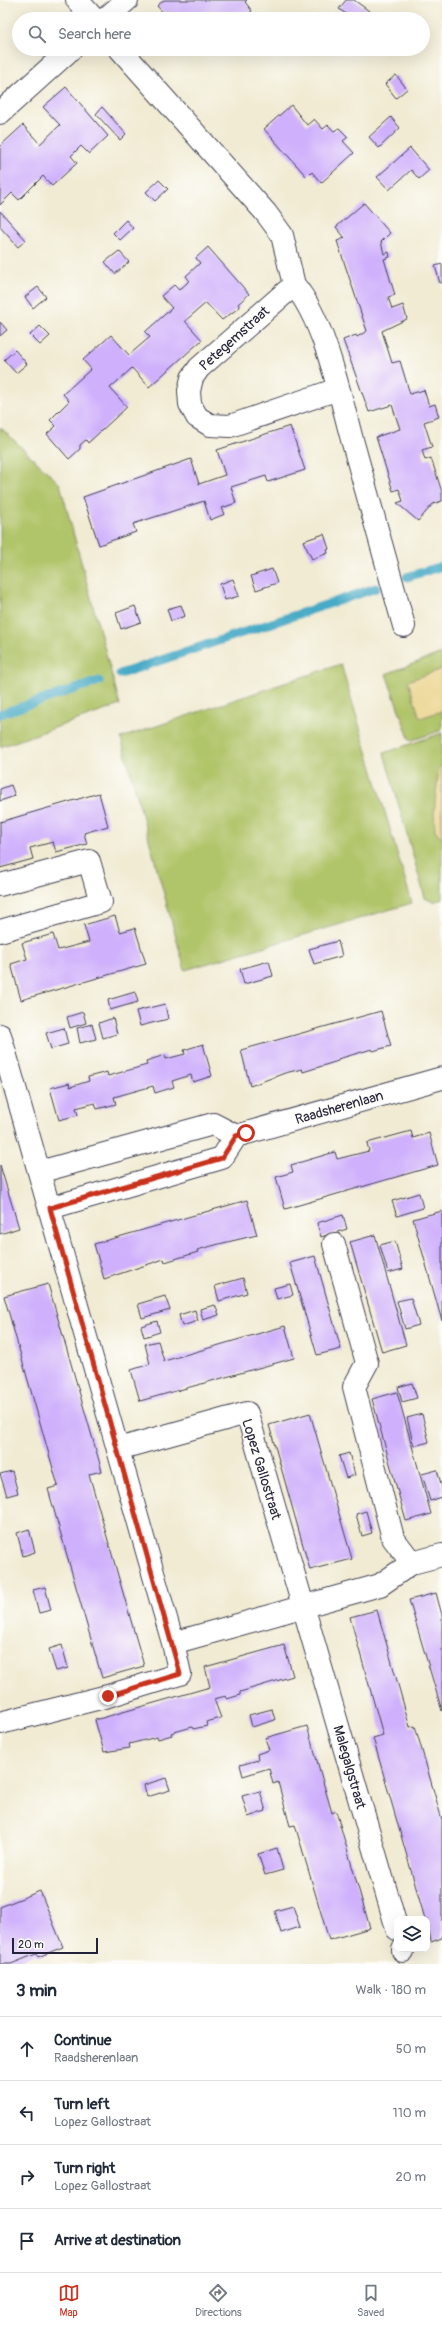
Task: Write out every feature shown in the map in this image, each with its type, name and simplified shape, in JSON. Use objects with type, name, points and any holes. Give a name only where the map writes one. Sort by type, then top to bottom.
[{"type":"street","points":[[77,0],[88,12]]},
{"type":"street","points":[[113,12],[127,0]]},
{"type":"street","points":[[0,112],[64,56]]},
{"type":"street","points":[[126,56],[266,213],[282,235],[294,285],[306,298],[314,315],[338,389],[404,626]]},
{"type":"street","name":"Petegemstraat","points":[[294,285],[199,368],[192,378],[189,391],[190,404],[197,417],[210,425],[230,426],[338,389]]},
{"type":"street","points":[[0,885],[89,861],[101,902],[0,931]]},
{"type":"street","points":[[0,1035],[173,1643],[180,1674],[108,1696],[0,1723]]},
{"type":"street","name":"Raadsherenlaan","points":[[236,1136],[442,1078]]},
{"type":"street","points":[[39,1172],[213,1124],[236,1136],[222,1158],[50,1208]]},
{"type":"street","points":[[334,1244],[366,1364],[354,1387],[393,1538],[412,1563]]},
{"type":"street","name":"Lopez Gallostraat","points":[[118,1450],[247,1413],[303,1606]]},
{"type":"street","points":[[173,1643],[380,1585],[412,1563],[442,1555]]},
{"type":"street","name":"Malegalgstraat","points":[[303,1606],[394,1919]]},
{"type":"green space","points":[[0,427],[60,484],[120,705],[0,747]]},
{"type":"green space","points":[[442,653],[442,730],[410,741],[386,674]]},
{"type":"green space","points":[[341,664],[412,903],[185,970],[121,738]]},
{"type":"green space","points":[[442,733],[442,899],[433,902],[425,898],[384,753]]},
{"type":"sand","points":[[442,669],[442,711],[420,718],[408,681]]},
{"type":"sand","points":[[442,765],[442,838],[435,830],[434,813],[439,768]]},
{"type":"building","points":[[164,0],[247,0],[245,2],[252,11],[163,12],[157,6]]},
{"type":"building","points":[[346,0],[354,0],[369,11],[343,12],[339,9]]},
{"type":"building","points":[[396,75],[407,89],[396,98],[385,84]]},
{"type":"building","points":[[66,87],[108,136],[89,154],[81,146],[71,156],[77,163],[52,186],[43,176],[19,200],[12,193],[0,205],[0,146],[23,125],[40,144],[60,125],[43,107]]},
{"type":"building","points":[[291,105],[307,125],[314,119],[323,129],[328,125],[334,131],[339,128],[348,137],[343,141],[354,153],[321,183],[312,172],[307,177],[264,129]]},
{"type":"building","points":[[102,107],[126,134],[120,140],[96,114]]},
{"type":"building","points":[[391,117],[400,128],[379,148],[369,137]]},
{"type":"building","points":[[410,148],[429,170],[419,179],[411,170],[389,190],[377,177]]},
{"type":"building","points":[[159,180],[168,189],[155,201],[146,192]]},
{"type":"building","points":[[364,203],[390,233],[381,242],[384,254],[389,252],[390,257],[384,259],[395,295],[388,297],[392,309],[403,305],[407,319],[382,331],[392,363],[400,361],[410,394],[424,390],[429,406],[435,404],[439,417],[424,422],[432,447],[422,450],[425,460],[431,458],[442,492],[442,501],[433,504],[418,521],[397,503],[403,501],[399,489],[393,491],[376,437],[400,429],[392,405],[369,412],[343,340],[356,335],[357,337],[367,331],[337,241],[345,238],[336,227]]},
{"type":"building","points":[[0,211],[26,240],[18,247],[0,227]]},
{"type":"building","points":[[126,220],[133,228],[120,240],[113,233]]},
{"type":"building","points":[[208,247],[249,294],[238,304],[240,307],[222,320],[206,303],[185,321],[202,340],[149,387],[132,368],[110,388],[127,407],[88,443],[86,440],[80,445],[80,449],[69,459],[47,434],[56,426],[50,420],[69,401],[63,394],[91,369],[83,360],[111,335],[129,355],[150,337],[145,332],[172,308],[161,296],[174,285],[179,290],[187,283],[189,280],[186,276],[200,263],[196,258]]},
{"type":"building","points":[[119,251],[129,262],[115,274],[105,262]]},
{"type":"building","points":[[442,264],[442,283],[440,283],[435,266]]},
{"type":"building","points":[[38,287],[46,297],[33,308],[25,297]]},
{"type":"building","points":[[0,322],[7,330],[0,336]]},
{"type":"building","points":[[40,326],[50,336],[40,345],[30,335]]},
{"type":"building","points":[[15,350],[27,364],[16,373],[4,360]]},
{"type":"building","points":[[290,426],[305,470],[268,482],[266,476],[231,487],[236,503],[222,508],[225,514],[210,520],[204,501],[133,524],[136,532],[99,545],[83,497],[191,459],[199,484],[225,475],[217,450]]},
{"type":"building","points":[[324,534],[329,549],[327,550],[328,553],[312,559],[303,541]]},
{"type":"building","points":[[272,569],[277,583],[256,590],[251,576]]},
{"type":"building","points":[[233,579],[239,596],[225,600],[220,584]]},
{"type":"building","points":[[181,605],[185,616],[171,621],[167,609]]},
{"type":"building","points":[[135,606],[141,622],[121,629],[116,613]]},
{"type":"building","points":[[11,785],[15,796],[0,801],[0,789]]},
{"type":"building","points":[[99,793],[108,826],[84,833],[87,844],[56,852],[53,842],[30,848],[33,859],[0,868],[0,822]]},
{"type":"building","points":[[115,916],[120,932],[135,928],[146,964],[21,1000],[11,964],[27,959],[22,943],[53,934],[58,950],[89,942],[84,925]]},
{"type":"building","points":[[338,941],[342,956],[314,964],[309,949]]},
{"type":"building","points":[[269,961],[273,976],[244,984],[240,969]]},
{"type":"building","points":[[135,992],[138,1002],[110,1010],[108,1000]]},
{"type":"building","points":[[165,1004],[168,1019],[140,1026],[136,1011]]},
{"type":"building","points":[[381,1011],[391,1046],[373,1051],[372,1049],[338,1059],[338,1061],[303,1072],[302,1069],[285,1073],[250,1086],[241,1050]]},
{"type":"building","points":[[83,1012],[86,1023],[70,1028],[67,1017]]},
{"type":"building","points":[[113,1018],[117,1034],[103,1038],[99,1023]]},
{"type":"building","points":[[92,1024],[96,1039],[80,1043],[77,1028]]},
{"type":"building","points":[[64,1028],[68,1044],[51,1049],[46,1033]]},
{"type":"building","points":[[203,1044],[212,1076],[193,1082],[191,1075],[172,1081],[174,1087],[155,1093],[153,1086],[114,1097],[116,1104],[97,1109],[95,1103],[76,1108],[78,1115],[59,1120],[50,1088],[69,1083],[70,1087],[89,1081],[88,1077],[107,1072],[108,1076],[147,1065],[146,1061],[165,1055],[166,1059],[185,1054],[184,1050]]},
{"type":"building","points":[[411,1131],[413,1138],[429,1133],[438,1165],[285,1209],[276,1177],[293,1172],[291,1165],[335,1152],[337,1159],[369,1151],[367,1143]]},
{"type":"building","points":[[0,1165],[19,1228],[0,1234]]},
{"type":"building","points":[[419,1193],[423,1208],[397,1216],[392,1201]]},
{"type":"building","points":[[247,1200],[257,1235],[197,1250],[198,1252],[165,1262],[164,1259],[104,1279],[94,1244]]},
{"type":"building","points":[[442,1211],[442,1321],[413,1219]]},
{"type":"building","points":[[343,1215],[347,1229],[321,1237],[317,1223]]},
{"type":"building","points":[[375,1235],[406,1345],[382,1352],[350,1242]]},
{"type":"building","points":[[395,1241],[403,1269],[388,1273],[380,1245]]},
{"type":"building","points":[[315,1256],[341,1349],[317,1355],[290,1263]]},
{"type":"building","points":[[243,1278],[247,1293],[219,1301],[215,1286]]},
{"type":"building","points":[[48,1284],[102,1471],[89,1474],[144,1666],[102,1678],[48,1489],[58,1486],[4,1296]]},
{"type":"building","points":[[290,1284],[293,1295],[277,1299],[274,1288]]},
{"type":"building","points":[[165,1296],[170,1310],[142,1318],[138,1304]]},
{"type":"building","points":[[411,1298],[419,1325],[405,1329],[397,1301]]},
{"type":"building","points":[[215,1305],[219,1315],[203,1320],[200,1309]]},
{"type":"building","points":[[195,1310],[198,1321],[182,1326],[179,1315]]},
{"type":"building","points":[[157,1321],[160,1332],[144,1337],[141,1326]]},
{"type":"building","points":[[285,1326],[294,1358],[140,1401],[131,1370],[150,1364],[145,1344],[158,1341],[164,1361]]},
{"type":"building","points":[[412,1383],[417,1398],[402,1402],[398,1387]]},
{"type":"building","points":[[397,1392],[431,1514],[406,1521],[372,1399]]},
{"type":"building","points":[[310,1413],[352,1559],[310,1570],[269,1425]]},
{"type":"building","points":[[422,1414],[429,1442],[414,1446],[407,1418]]},
{"type":"building","points":[[349,1453],[355,1475],[346,1478],[339,1456]]},
{"type":"building","points":[[437,1470],[442,1487],[442,1497],[430,1501],[422,1474]]},
{"type":"building","points":[[12,1471],[18,1493],[7,1496],[0,1474]]},
{"type":"building","points":[[366,1511],[372,1533],[362,1536],[356,1514]]},
{"type":"building","points":[[29,1529],[35,1552],[23,1556],[17,1533]]},
{"type":"building","points":[[45,1587],[51,1610],[39,1613],[33,1590]]},
{"type":"building","points":[[436,1593],[442,1615],[442,1711],[409,1600]]},
{"type":"building","points":[[377,1610],[410,1727],[415,1726],[442,1820],[442,1938],[431,1942],[430,1916],[424,1916],[373,1738],[383,1735],[350,1617]]},
{"type":"building","points":[[62,1645],[68,1668],[56,1671],[49,1649]]},
{"type":"building","points":[[284,1645],[293,1676],[240,1692],[240,1695],[227,1699],[226,1696],[214,1699],[221,1718],[206,1722],[207,1726],[193,1729],[192,1727],[171,1733],[172,1735],[158,1739],[157,1737],[129,1744],[130,1748],[104,1752],[95,1720],[210,1687],[205,1667]]},
{"type":"building","points":[[272,1709],[275,1720],[252,1727],[249,1715]]},
{"type":"building","points":[[307,1726],[332,1813],[336,1811],[370,1928],[329,1940],[295,1825],[290,1826],[278,1782],[273,1784],[269,1768],[243,1776],[240,1765],[258,1760],[257,1754],[269,1750],[265,1738]]},
{"type":"building","points":[[166,1778],[170,1790],[147,1797],[144,1785]]},
{"type":"building","points":[[260,1791],[266,1811],[248,1817],[242,1796]]},
{"type":"building","points":[[277,1848],[283,1870],[265,1875],[258,1854]]},
{"type":"building","points":[[40,1891],[63,1947],[38,1957],[36,1954],[11,1964],[0,1964],[0,1907]]},
{"type":"building","points":[[293,1906],[300,1927],[281,1933],[275,1911]]},
{"type":"waterway","points":[[407,577],[442,566]]},
{"type":"waterway","points":[[120,674],[376,588]]},
{"type":"waterway","points":[[0,714],[99,681]]},
{"type":"route","points":[[108,1696],[180,1674],[173,1643],[50,1208],[222,1158],[236,1136],[246,1133]]}]
